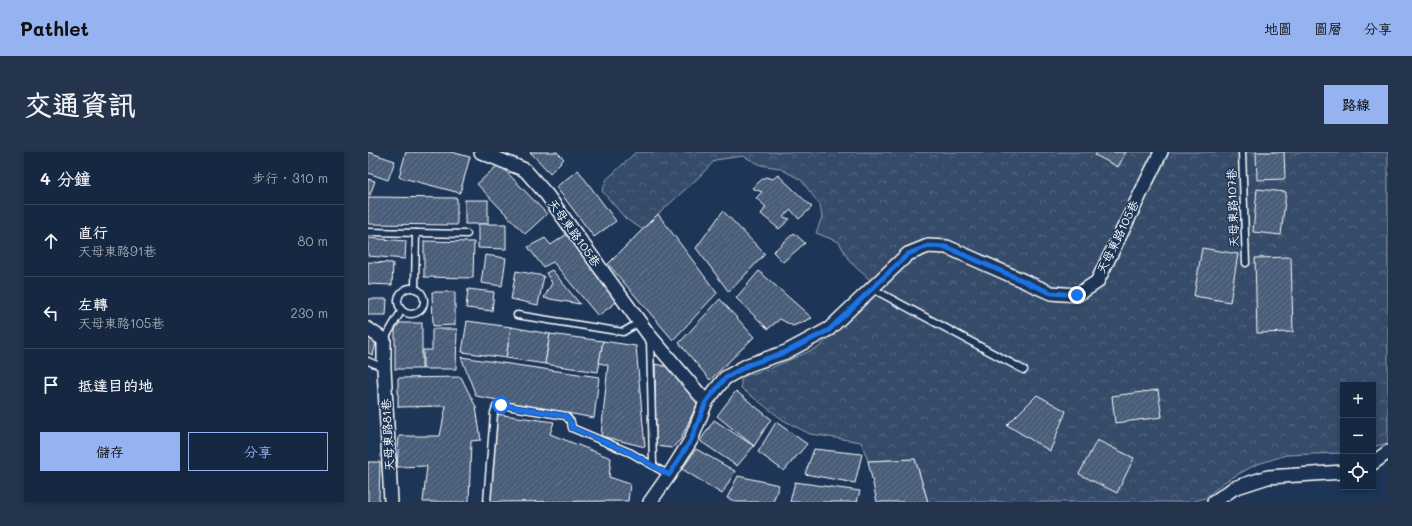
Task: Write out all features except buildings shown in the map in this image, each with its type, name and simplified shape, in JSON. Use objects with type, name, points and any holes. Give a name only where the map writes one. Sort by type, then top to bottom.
[{"type":"street","name":"天母東路105巷","points":[[481,152],[495,154],[525,170],[547,195],[650,335],[706,402]]},
{"type":"street","name":"天母東路105巷","points":[[650,502],[691,440],[706,402],[725,378],[748,365],[786,352],[829,330],[908,254],[928,246],[946,247],[1051,293],[1077,295],[1097,282],[1161,152]]},
{"type":"street","points":[[368,329],[384,340]]},
{"type":"street","name":"天母東路81巷","points":[[384,340],[384,368],[392,502]]},
{"type":"street","points":[[1376,460],[1388,452]]},
{"type":"street","points":[[1214,502],[1234,488],[1268,477],[1340,472]]},
{"type":"lane","name":"天母東路107巷","points":[[1242,152],[1246,263]]},
{"type":"lane","points":[[368,232],[467,234]]},
{"type":"lane","points":[[416,233],[416,289],[422,296],[422,306],[416,313],[411,314],[402,310],[398,301],[402,292],[411,288],[416,289]]},
{"type":"lane","points":[[871,288],[1024,370]]},
{"type":"lane","points":[[384,340],[402,310]]},
{"type":"lane","points":[[517,315],[623,332],[640,322]]},
{"type":"lane","points":[[650,335],[653,465]]},
{"type":"lane","points":[[368,361],[384,368]]},
{"type":"lane","points":[[487,502],[494,413],[496,407],[501,405],[566,416],[571,422],[572,428],[631,453],[669,475]]},
{"type":"green space","points":[[636,152],[1388,152],[1388,443],[1376,446],[1376,382],[1340,382],[1340,453],[1286,455],[1255,465],[1224,482],[1205,498],[1192,502],[928,502],[915,459],[868,461],[861,442],[810,434],[783,420],[741,388],[741,377],[771,368],[819,347],[871,299],[879,288],[850,262],[839,242],[816,233],[822,217],[820,205],[801,180],[779,168],[761,165],[743,156],[715,160],[701,175],[642,229],[626,219],[602,191],[607,179]]},
{"type":"route","points":[[501,405],[566,416],[571,422],[572,428],[631,453],[669,475],[691,440],[706,402],[725,378],[748,365],[786,352],[829,330],[908,254],[928,246],[946,247],[1051,293],[1077,295]]}]
